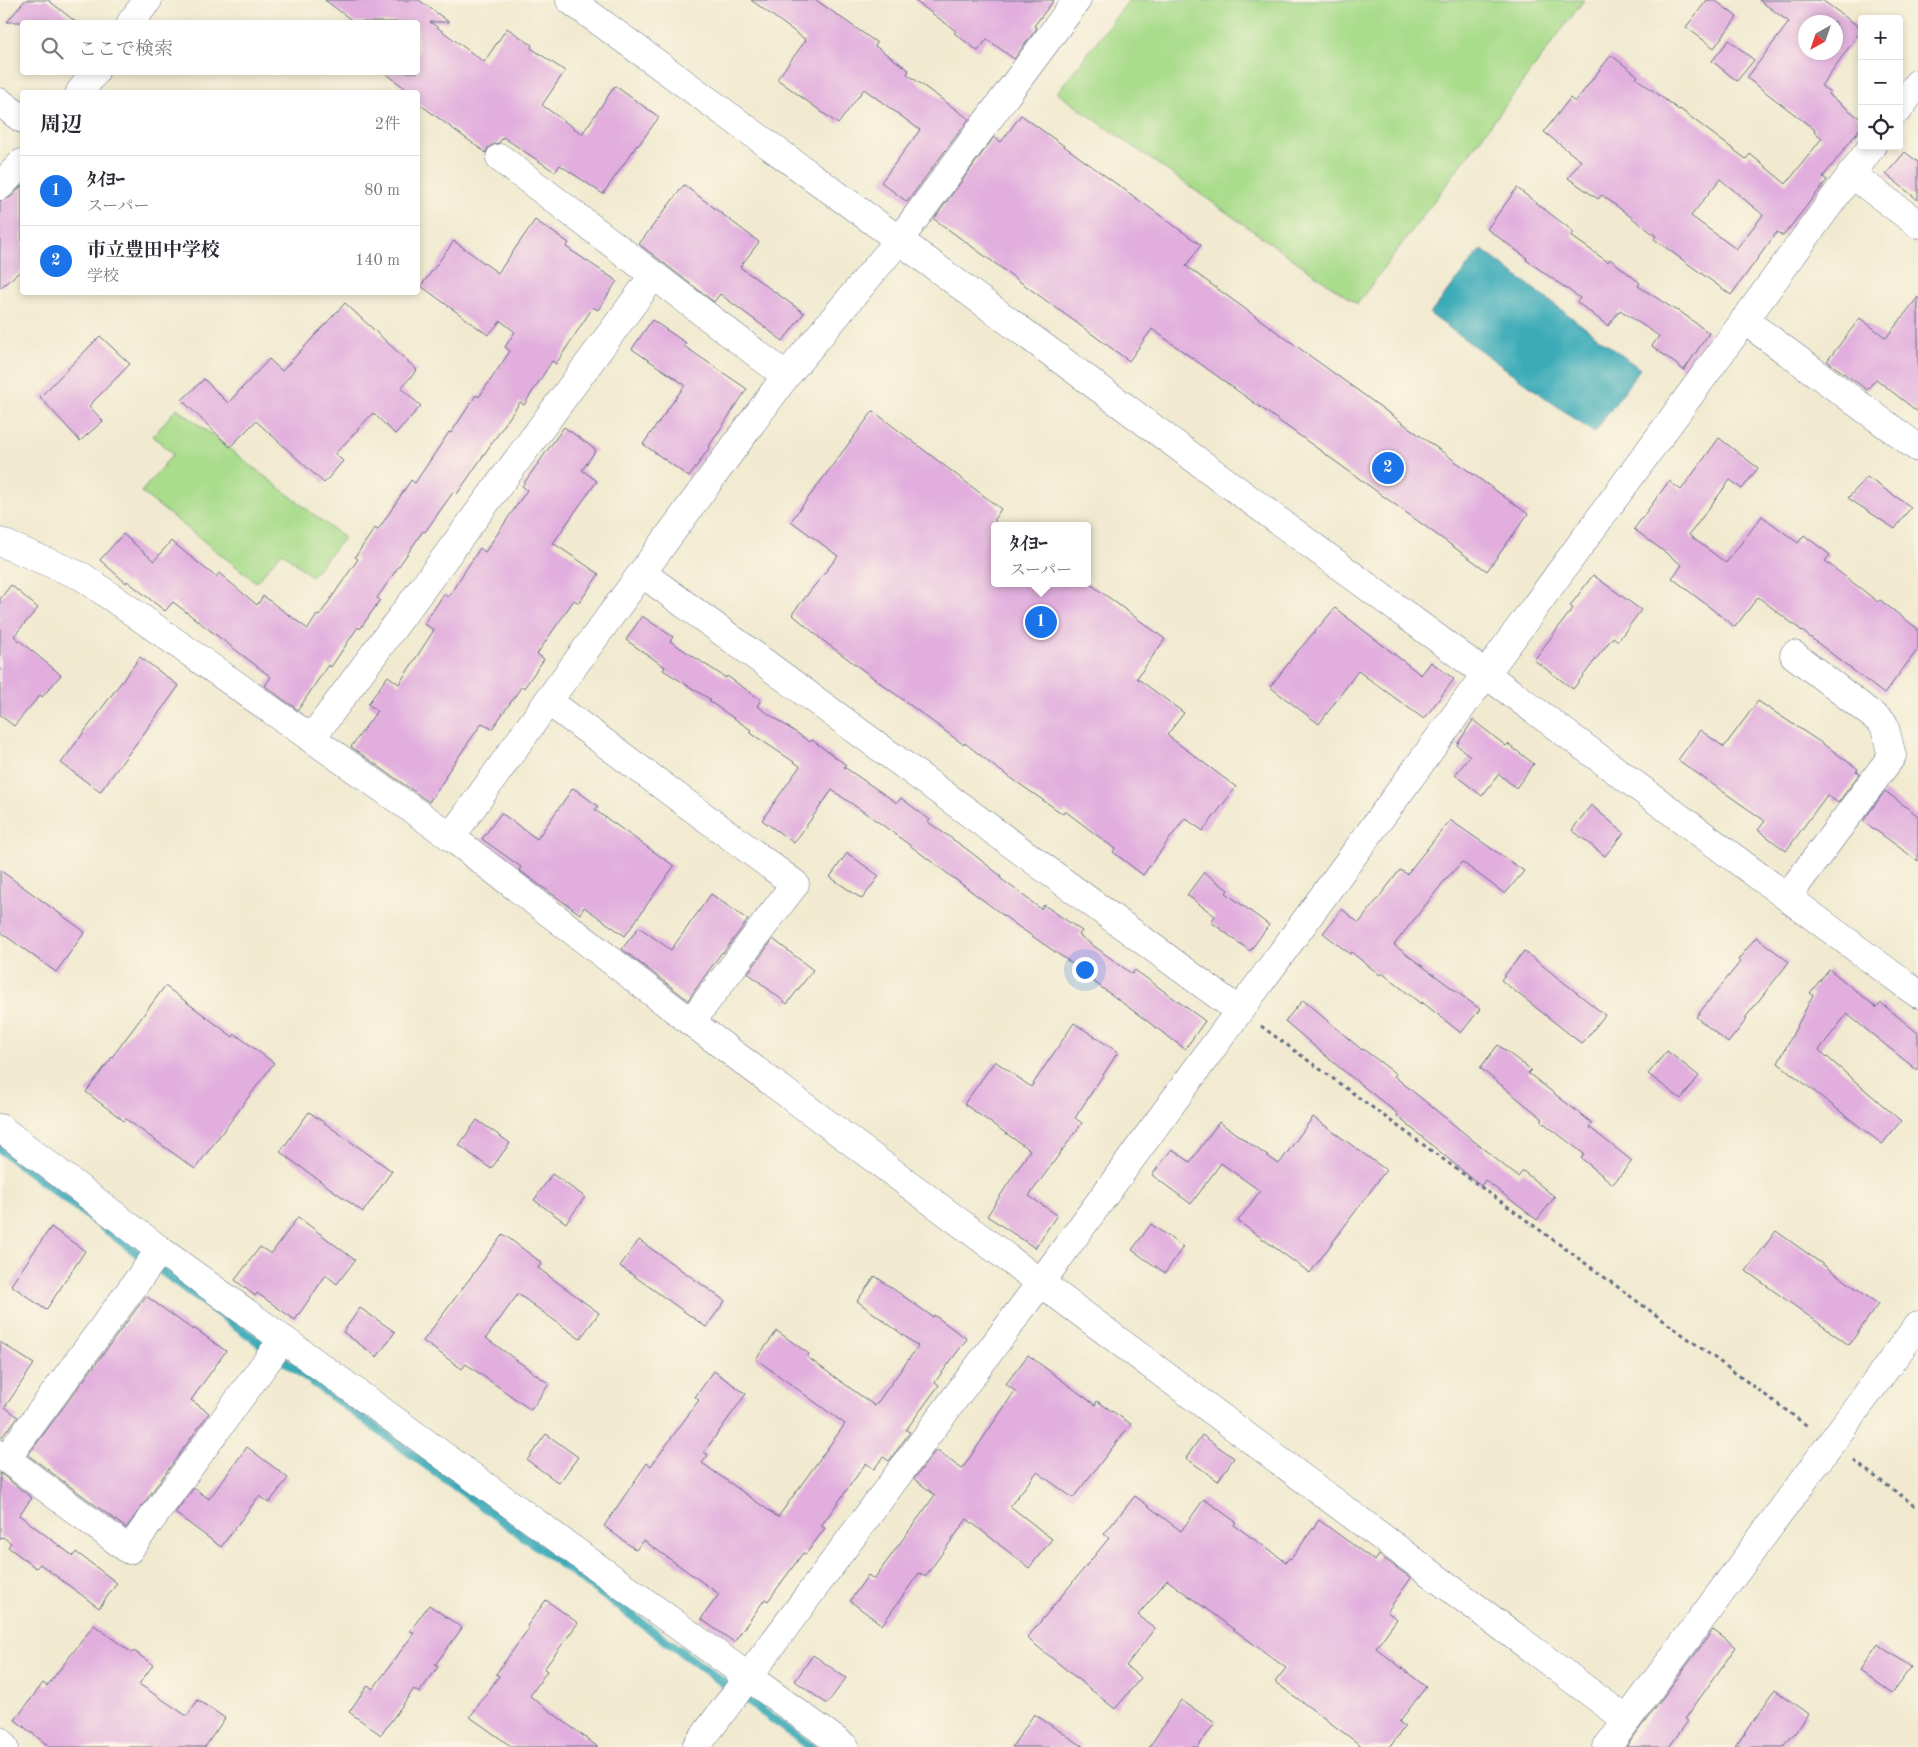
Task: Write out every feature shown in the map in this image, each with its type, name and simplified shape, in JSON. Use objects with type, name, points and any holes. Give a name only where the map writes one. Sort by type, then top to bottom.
[{"type":"street","points":[[133,20],[148,0]]},
{"type":"street","points":[[570,0],[899,240],[1918,994]]},
{"type":"street","points":[[451,837],[786,376],[899,240],[1078,0]]},
{"type":"street","points":[[82,90],[93,75]]},
{"type":"street","points":[[1902,105],[1918,83]]},
{"type":"street","points":[[0,102],[20,117]]},
{"type":"street","points":[[696,1747],[1041,1282],[1238,1010],[1869,150]]},
{"type":"street","points":[[500,158],[786,376]]},
{"type":"street","points":[[0,186],[20,165]]},
{"type":"street","points":[[1851,174],[1918,224]]},
{"type":"street","points":[[311,739],[654,275]]},
{"type":"street","points":[[1744,320],[1918,448]]},
{"type":"street","points":[[0,542],[83,577],[451,837],[691,1022],[1627,1720]]},
{"type":"street","points":[[642,573],[1238,1010]]},
{"type":"street","points":[[1787,897],[1892,756],[1884,724],[1794,655]]},
{"type":"street","points":[[548,701],[795,884],[691,1022]]},
{"type":"street","points":[[0,1128],[160,1250],[844,1747]]},
{"type":"street","points":[[160,1250],[3,1457],[129,1550],[283,1339]]},
{"type":"street","points":[[1607,1747],[1918,1326]]},
{"type":"street","points":[[0,1741],[4,1747]]},
{"type":"path","points":[[1238,1010],[1918,1508]]},
{"type":"green space","points":[[1129,0],[1584,0],[1357,304],[1057,93]]},
{"type":"green space","points":[[177,408],[344,538],[311,576],[282,552],[256,582],[141,492],[173,454],[153,436]]},
{"type":"water","points":[[1481,249],[1640,369],[1594,433],[1430,314]]},
{"type":"building","points":[[25,0],[48,0],[73,20],[20,20],[20,22],[7,22]]},
{"type":"building","points":[[325,0],[419,0],[449,22],[430,22],[484,62],[507,28],[532,45],[531,48],[565,71],[542,105],[582,134],[615,86],[659,117],[603,194],[560,165],[555,172],[503,137],[499,143],[488,148],[486,153],[420,104],[420,90],[407,90],[388,75],[420,75],[420,20],[351,20]]},
{"type":"building","points":[[751,0],[816,0],[877,43],[875,46],[909,70],[907,74],[969,119],[907,202],[881,182],[920,130],[864,89],[838,124],[777,79],[806,40]]},
{"type":"building","points":[[914,0],[1054,0],[1034,26],[1037,28],[1014,59],[987,39],[978,51],[954,33],[956,31]]},
{"type":"building","points":[[1707,0],[1715,0],[1737,17],[1714,48],[1686,27]]},
{"type":"building","points":[[1759,0],[1822,0],[1843,15],[1798,15],[1798,60],[1840,60],[1821,86],[1830,92],[1828,94],[1858,117],[1858,131],[1823,177],[1827,180],[1783,236],[1777,232],[1731,295],[1654,239],[1656,236],[1602,195],[1598,199],[1568,178],[1581,161],[1544,132],[1570,98],[1575,102],[1611,55],[1638,76],[1636,78],[1679,110],[1746,159],[1750,154],[1786,184],[1822,138],[1814,132],[1815,130],[1747,78],[1789,22]],"holes":[[[1720,179],[1763,215],[1736,249],[1691,216]]]},
{"type":"building","points":[[1843,15],[1858,26],[1858,35],[1843,55]]},
{"type":"building","points":[[1729,40],[1754,60],[1737,81],[1712,61]]},
{"type":"building","points":[[1021,115],[1201,245],[1186,266],[1528,514],[1487,571],[1152,329],[1129,361],[934,219],[994,137],[1001,142]]},
{"type":"building","points":[[1905,152],[1918,162],[1918,200],[1886,174]]},
{"type":"building","points":[[684,185],[759,242],[740,267],[804,313],[783,341],[720,294],[714,302],[639,244]]},
{"type":"building","points":[[20,187],[20,272],[0,288],[0,201],[11,197]]},
{"type":"building","points":[[1517,188],[1574,232],[1571,236],[1608,262],[1610,259],[1640,283],[1638,286],[1678,310],[1709,333],[1684,370],[1652,346],[1659,336],[1620,310],[1608,326],[1577,302],[1580,298],[1526,260],[1527,258],[1487,229]]},
{"type":"building","points":[[535,220],[569,243],[566,247],[617,281],[598,310],[593,307],[556,364],[552,361],[524,405],[520,402],[457,494],[454,491],[425,532],[423,531],[377,598],[380,600],[360,629],[358,627],[331,667],[328,665],[298,710],[265,686],[271,677],[173,602],[165,611],[127,581],[126,583],[100,560],[123,534],[154,561],[171,541],[216,577],[219,573],[257,605],[263,596],[308,629],[358,559],[355,557],[375,528],[378,530],[411,480],[415,483],[449,432],[451,433],[476,395],[479,397],[510,351],[505,347],[515,332],[501,321],[488,335],[421,286],[454,241],[498,273]]},
{"type":"building","points":[[1918,297],[1918,412],[1876,379],[1867,390],[1827,361],[1860,318],[1886,338]]},
{"type":"building","points":[[345,303],[417,370],[401,388],[421,406],[395,434],[373,413],[335,454],[343,461],[324,483],[256,421],[230,447],[182,400],[204,379],[228,403],[269,359],[282,371]]},
{"type":"building","points":[[652,320],[686,343],[684,346],[747,389],[689,477],[643,444],[685,385],[632,349]]},
{"type":"building","points":[[100,336],[130,364],[89,406],[103,421],[80,441],[40,397]]},
{"type":"building","points":[[873,411],[1001,509],[995,518],[995,522],[991,522],[991,587],[1091,587],[1091,584],[1165,639],[1137,678],[1184,713],[1167,735],[1236,787],[1203,831],[1185,818],[1143,875],[1113,852],[1115,849],[1065,811],[1063,814],[995,767],[965,743],[964,745],[821,639],[792,614],[838,556],[791,521]]},
{"type":"building","points":[[564,427],[596,450],[582,470],[597,481],[553,543],[599,574],[579,603],[574,600],[537,654],[544,659],[524,688],[522,686],[492,729],[482,723],[429,802],[351,747],[377,711],[368,704],[388,676],[399,684],[434,630],[424,624],[444,594],[448,597],[480,548],[485,552],[527,490],[522,486]]},
{"type":"building","points":[[1719,438],[1758,468],[1742,489],[1730,480],[1689,535],[1726,563],[1762,516],[1798,543],[1804,535],[1830,555],[1825,561],[1878,602],[1880,600],[1918,629],[1918,649],[1884,694],[1758,597],[1735,627],[1672,578],[1682,565],[1634,529],[1669,481],[1681,490]]},
{"type":"building","points":[[1867,477],[1911,507],[1895,529],[1848,498]]},
{"type":"building","points":[[1593,575],[1641,610],[1618,641],[1613,637],[1573,689],[1534,660],[1573,608],[1570,606]]},
{"type":"building","points":[[11,585],[38,608],[14,636],[61,675],[42,697],[40,695],[14,726],[0,715],[0,599]]},
{"type":"building","points":[[1335,608],[1421,675],[1431,662],[1454,679],[1424,719],[1358,671],[1319,724],[1270,687]]},
{"type":"building","points":[[642,616],[673,637],[670,641],[726,678],[727,676],[761,700],[757,706],[810,742],[812,740],[846,765],[844,767],[897,803],[901,798],[930,820],[928,822],[968,850],[1001,876],[1000,878],[1041,909],[1044,905],[1082,931],[1079,935],[1132,974],[1135,970],[1205,1021],[1185,1049],[1082,973],[1083,971],[1019,927],[884,826],[832,790],[794,843],[762,820],[800,766],[749,732],[751,730],[709,701],[711,700],[663,670],[665,667],[626,640]]},
{"type":"building","points":[[140,657],[179,686],[100,792],[61,763]]},
{"type":"building","points":[[1758,701],[1829,748],[1858,769],[1856,771],[1860,773],[1838,803],[1827,795],[1786,851],[1758,830],[1765,821],[1678,760],[1700,730],[1724,747]]},
{"type":"building","points":[[1473,720],[1506,746],[1508,744],[1534,764],[1516,788],[1499,774],[1482,796],[1455,775],[1470,756],[1457,745]]},
{"type":"building","points":[[573,788],[598,806],[595,810],[674,866],[625,936],[584,907],[580,914],[519,870],[521,867],[482,839],[501,813],[537,839]]},
{"type":"building","points":[[1885,791],[1918,816],[1918,861],[1863,821]]},
{"type":"building","points":[[1591,805],[1624,833],[1605,856],[1572,830]]},
{"type":"building","points":[[1450,820],[1524,871],[1505,894],[1462,862],[1446,879],[1394,945],[1480,1009],[1461,1033],[1382,973],[1380,975],[1323,933],[1342,909],[1359,923],[1400,870],[1407,874]]},
{"type":"building","points":[[847,853],[879,876],[862,899],[830,877]]},
{"type":"building","points":[[0,870],[85,932],[56,972],[0,932]]},
{"type":"building","points":[[1204,872],[1228,890],[1226,893],[1269,925],[1250,951],[1211,922],[1215,916],[1187,895]]},
{"type":"building","points":[[711,894],[748,920],[722,952],[688,1000],[622,949],[639,927],[671,950]]},
{"type":"building","points":[[1756,937],[1789,962],[1728,1043],[1696,1017],[1740,962],[1738,960]]},
{"type":"building","points":[[773,939],[813,970],[787,1004],[748,973]]},
{"type":"building","points":[[1524,951],[1605,1015],[1582,1044],[1501,980]]},
{"type":"building","points":[[1829,969],[1877,1008],[1881,1003],[1918,1033],[1918,1071],[1847,1014],[1819,1050],[1901,1121],[1882,1144],[1778,1063],[1813,995],[1810,993]]},
{"type":"building","points":[[165,986],[233,1037],[235,1034],[274,1063],[195,1169],[126,1119],[124,1121],[86,1092]]},
{"type":"building","points":[[1303,1000],[1362,1050],[1396,1074],[1394,1076],[1518,1177],[1523,1171],[1555,1197],[1537,1220],[1485,1180],[1481,1186],[1397,1116],[1398,1114],[1285,1021]]},
{"type":"building","points":[[1074,1023],[1118,1052],[1075,1118],[1082,1123],[1029,1196],[1057,1215],[1035,1248],[987,1216],[1030,1150],[964,1104],[995,1061],[1031,1087]]},
{"type":"building","points":[[1498,1045],[1531,1070],[1528,1073],[1592,1123],[1589,1127],[1632,1161],[1613,1184],[1581,1158],[1584,1154],[1541,1121],[1543,1119],[1480,1068]]},
{"type":"building","points":[[1667,1051],[1699,1076],[1681,1099],[1648,1074]]},
{"type":"building","points":[[309,1112],[392,1171],[363,1212],[280,1152]]},
{"type":"building","points":[[1313,1117],[1386,1170],[1310,1273],[1238,1221],[1260,1191],[1221,1163],[1191,1204],[1152,1175],[1172,1149],[1190,1162],[1219,1122],[1279,1164]]},
{"type":"building","points":[[477,1120],[510,1143],[491,1169],[459,1145]]},
{"type":"building","points":[[552,1174],[585,1197],[566,1223],[534,1200]]},
{"type":"building","points":[[298,1217],[355,1260],[337,1284],[326,1275],[295,1320],[257,1293],[255,1296],[235,1280],[260,1247],[271,1254]]},
{"type":"building","points":[[1151,1224],[1183,1247],[1165,1273],[1132,1250]]},
{"type":"building","points":[[51,1227],[85,1251],[46,1310],[11,1285]]},
{"type":"building","points":[[1776,1231],[1878,1304],[1849,1345],[1746,1271]]},
{"type":"building","points":[[503,1234],[542,1263],[538,1268],[599,1313],[580,1339],[518,1294],[486,1338],[549,1384],[531,1410],[466,1364],[462,1369],[423,1341]]},
{"type":"building","points":[[639,1240],[725,1301],[706,1327],[620,1266]]},
{"type":"building","points":[[875,1276],[967,1339],[935,1382],[939,1385],[906,1430],[910,1432],[889,1461],[883,1457],[874,1469],[866,1463],[821,1526],[825,1528],[806,1554],[803,1553],[768,1601],[765,1599],[734,1642],[701,1619],[719,1594],[643,1540],[636,1550],[604,1526],[647,1463],[651,1466],[699,1400],[695,1397],[714,1371],[746,1394],[704,1452],[708,1455],[702,1463],[778,1517],[845,1424],[756,1359],[777,1331],[809,1354],[807,1357],[875,1406],[918,1346],[857,1301]]},
{"type":"building","points":[[146,1296],[226,1351],[191,1400],[209,1413],[126,1528],[28,1455]]},
{"type":"building","points":[[360,1308],[395,1332],[377,1357],[343,1332]]},
{"type":"building","points":[[0,1342],[34,1364],[5,1407],[18,1417],[0,1439]]},
{"type":"building","points":[[1028,1355],[1095,1405],[1097,1401],[1131,1424],[1073,1498],[1037,1472],[1010,1506],[1052,1539],[1029,1568],[967,1519],[925,1577],[919,1573],[882,1625],[850,1601],[868,1575],[874,1579],[935,1495],[914,1479],[936,1450],[962,1469],[1015,1391],[1006,1384]]},
{"type":"building","points":[[546,1434],[578,1457],[559,1483],[527,1460]]},
{"type":"building","points":[[1202,1435],[1234,1458],[1218,1481],[1186,1458]]},
{"type":"building","points":[[247,1447],[288,1478],[269,1503],[259,1496],[221,1547],[175,1513],[194,1488],[209,1499]]},
{"type":"building","points":[[0,1473],[32,1498],[19,1515],[73,1556],[76,1552],[117,1583],[99,1608],[40,1564],[36,1568],[8,1547],[11,1543],[3,1537],[0,1540]]},
{"type":"building","points":[[1135,1496],[1181,1531],[1204,1499],[1236,1522],[1234,1525],[1286,1562],[1289,1558],[1291,1559],[1319,1520],[1375,1561],[1379,1555],[1411,1578],[1387,1612],[1397,1619],[1376,1648],[1426,1687],[1399,1722],[1405,1726],[1390,1747],[1363,1747],[1275,1682],[1286,1668],[1167,1580],[1138,1615],[1155,1628],[1126,1666],[1141,1678],[1115,1709],[1027,1638],[1109,1538],[1104,1534]]},
{"type":"building","points":[[546,1600],[578,1623],[544,1669],[547,1671],[530,1696],[598,1747],[512,1747],[470,1717],[499,1676],[496,1674],[529,1628],[527,1626]]},
{"type":"building","points":[[429,1605],[462,1628],[435,1665],[438,1667],[419,1693],[414,1689],[381,1735],[349,1712],[368,1685],[373,1689],[414,1633],[410,1631]]},
{"type":"building","points":[[94,1625],[132,1653],[134,1651],[153,1665],[139,1684],[187,1716],[198,1700],[225,1718],[205,1747],[50,1747],[15,1720],[43,1683],[47,1686]]},
{"type":"building","points":[[1713,1630],[1736,1647],[1685,1719],[1688,1721],[1669,1747],[1626,1747]]},
{"type":"building","points":[[1878,1644],[1911,1667],[1892,1693],[1860,1670]]},
{"type":"building","points":[[813,1655],[846,1678],[827,1704],[795,1681]]},
{"type":"building","points":[[1775,1690],[1808,1714],[1784,1747],[1735,1747]]},
{"type":"building","points":[[1181,1700],[1215,1723],[1198,1747],[1149,1747]]},
{"type":"building","points":[[1034,1714],[1084,1747],[1012,1747]]},
{"type":"waterway","points":[[0,1149],[137,1253],[811,1747]]},
{"type":"place","name":"市立豊田中学校","points":[[1388,468]]},
{"type":"place","name":"ﾀｲﾖｰ","points":[[1041,622]]}]
